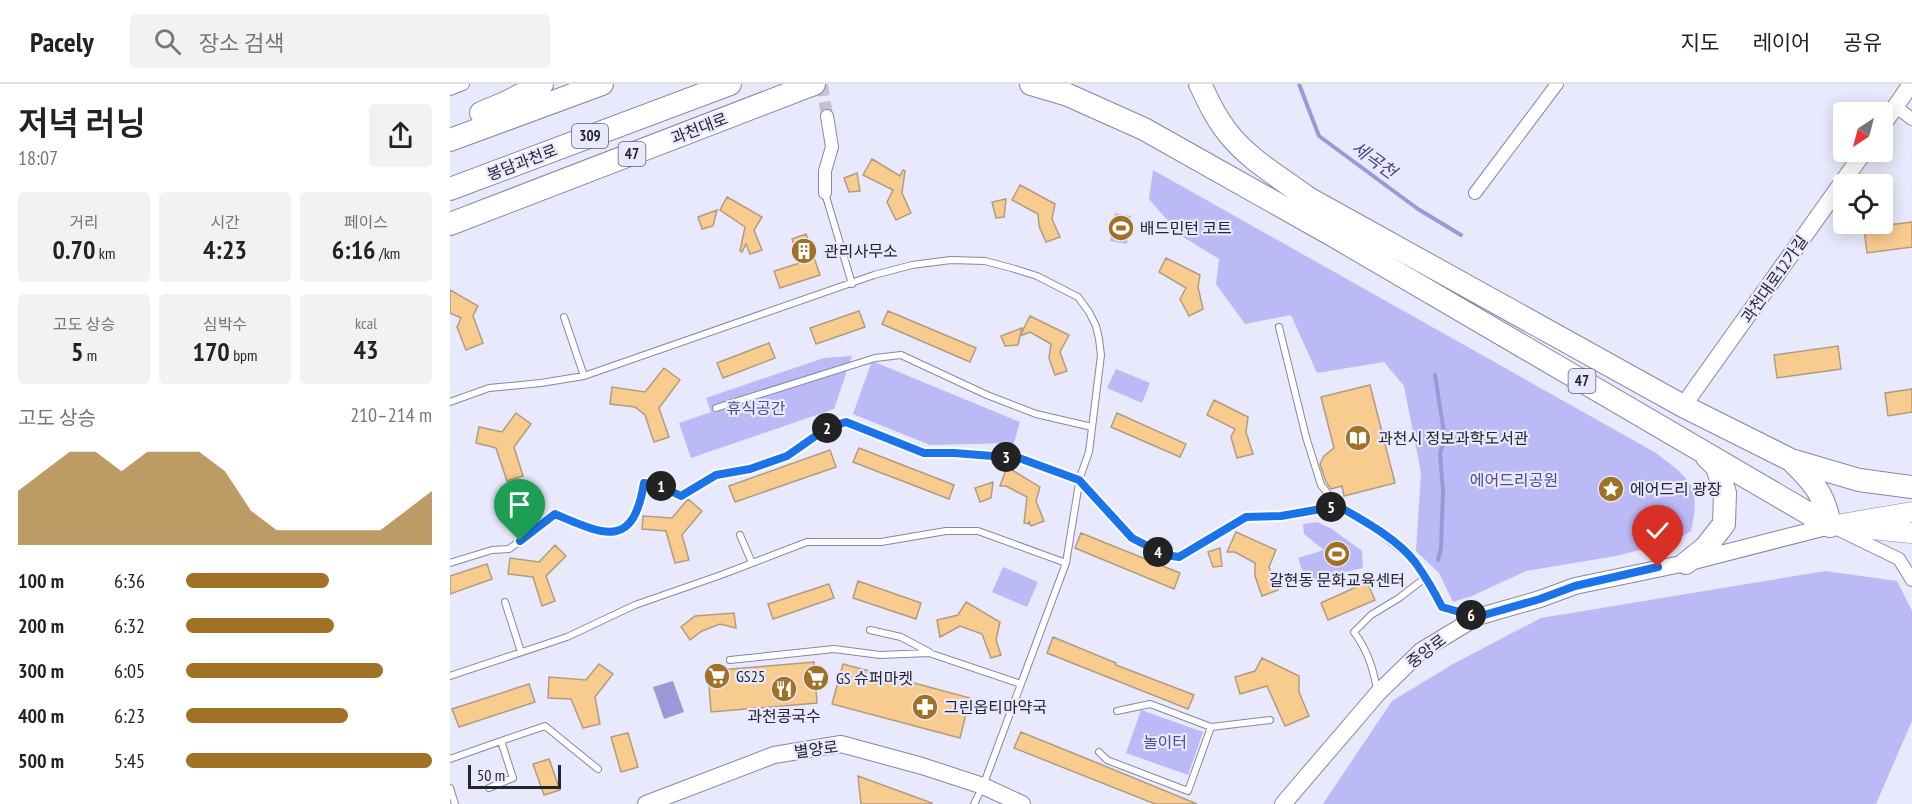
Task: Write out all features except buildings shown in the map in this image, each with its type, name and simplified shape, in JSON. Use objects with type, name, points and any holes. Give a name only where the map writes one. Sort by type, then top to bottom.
[{"type":"highway","points":[[450,124],[505,104],[542,84]]},
{"type":"highway","points":[[450,140],[602,84]]},
{"type":"highway","name":"봉담과천로","points":[[450,189],[730,84]]},
{"type":"highway","name":"과천대로","points":[[450,224],[814,84]]},
{"type":"highway","name":"47","points":[[1031,84],[1068,95],[1144,129],[1335,236],[1830,526]]},
{"type":"highway","points":[[1200,84],[1216,116],[1229,135],[1257,161],[1308,198],[1683,406],[1791,460],[1860,480],[1912,487]]},
{"type":"highway","points":[[1686,563],[1706,547],[1724,524],[1725,493],[1717,467],[1699,450]]},
{"type":"highway","points":[[1791,460],[1811,480],[1826,504],[1830,526]]},
{"type":"main road","points":[[1830,526],[1912,512]]},
{"type":"main road","name":"47","points":[[1830,526],[1912,533]]},
{"type":"street","points":[[450,90],[463,84]]},
{"type":"street","points":[[1475,193],[1557,84]]},
{"type":"street","points":[[1893,111],[1911,84]]},
{"type":"street","points":[[1896,107],[1912,119]]},
{"type":"street","points":[[825,193],[825,171],[832,147],[827,116]]},
{"type":"street","name":"과천대로12가길","points":[[1683,406],[1857,162]]},
{"type":"street","points":[[1830,526],[1899,559],[1912,580]]},
{"type":"street","name":"중앙로","points":[[1283,804],[1378,693],[1421,651],[1477,617],[1540,599],[1575,586],[1686,563],[1830,526]]},
{"type":"street","name":"별양로","points":[[646,804],[774,755],[841,744],[922,766],[983,786],[1022,804]]},
{"type":"lane","points":[[825,193],[852,284]]},
{"type":"lane","points":[[450,402],[489,388],[584,376],[874,275],[912,265],[951,260],[985,261],[1037,276],[1078,297],[1096,326],[1101,355],[1089,452],[1079,480],[1066,563],[983,786],[974,804]]},
{"type":"lane","points":[[564,317],[584,376]]},
{"type":"lane","points":[[1279,327],[1306,437],[1321,485],[1338,506],[1366,522],[1413,560],[1442,607],[1477,617]]},
{"type":"lane","points":[[716,408],[875,358],[901,355],[987,395],[1036,414],[1092,427]]},
{"type":"lane","points":[[450,563],[492,550],[509,549],[555,514],[607,534],[619,530],[633,520],[642,498],[644,483],[658,485],[681,496],[716,475],[750,469],[787,456],[827,428],[846,422],[924,453],[1019,458],[1079,480],[1132,538],[1165,555],[1179,557],[1246,517],[1281,516],[1338,506]]},
{"type":"lane","points":[[450,676],[567,637],[635,605],[807,542],[881,542],[946,531],[978,531],[1066,563]]},
{"type":"lane","points":[[740,535],[752,563]]},
{"type":"lane","points":[[1378,693],[1373,667],[1365,647],[1354,632],[1371,615],[1425,578]]},
{"type":"lane","points":[[505,602],[521,652]]},
{"type":"lane","points":[[870,630],[901,637],[929,653],[1021,684]]},
{"type":"lane","points":[[730,660],[834,649],[879,656],[929,653]]},
{"type":"lane","points":[[1117,711],[1150,704],[1211,727],[1270,720]]},
{"type":"lane","points":[[450,759],[545,726],[598,769]]},
{"type":"lane","points":[[1099,752],[1107,760],[1188,791],[1211,727]]},
{"type":"lane","points":[[489,788],[513,778],[501,741]]},
{"type":"lane","points":[[450,788],[456,804]]},
{"type":"green space","name":"에어드리공원","points":[[1153,170],[1656,453],[1685,477],[1694,493],[1694,516],[1691,531],[1675,541],[1616,556],[1526,571],[1472,596],[1453,602],[1439,573],[1416,551],[1421,473],[1404,386],[1384,362],[1317,373],[1291,315],[1245,324],[1216,284],[1219,259],[1180,235],[1149,199]]},
{"type":"green space","name":"배드민턴 코트","points":[[1115,213],[1131,216],[1127,244],[1110,241]]},
{"type":"green space","name":"휴식공간","points":[[852,356],[834,409],[691,458],[679,423],[711,412],[706,398],[824,358]]},
{"type":"green space","points":[[872,361],[1020,422],[1014,443],[930,445],[853,414]]},
{"type":"green space","points":[[1116,369],[1150,383],[1142,403],[1107,388]]},
{"type":"green space","name":"갈현동 문화교육센터","points":[[1317,522],[1332,529],[1362,551],[1363,568],[1306,581],[1298,558],[1324,550],[1304,534],[1303,524]]},
{"type":"green space","points":[[1003,567],[1038,582],[1027,607],[992,592]]},
{"type":"green space","points":[[1825,571],[1897,581],[1912,611],[1912,721],[1876,804],[1323,804],[1392,701],[1453,664],[1541,618]]},
{"type":"green space","name":"놀이터","points":[[1141,710],[1203,732],[1188,775],[1126,753]]},
{"type":"shaded area","points":[[673,681],[684,712],[664,719],[653,687]]},
{"type":"waterway","name":"세곡천","points":[[1299,84],[1319,136],[1418,209],[1461,235]]},
{"type":"waterway","name":"세곡천","points":[[1435,375],[1445,439],[1440,453],[1443,491],[1441,548],[1438,560]]},
{"type":"tunnel","points":[[822,84],[827,116]]},
{"type":"place","name":"배드민턴 코트","points":[[1121,228]]},
{"type":"place","name":"관리사무소","points":[[804,251]]},
{"type":"place","name":"과천시 정보과학도서관","points":[[1358,438]]},
{"type":"place","name":"에어드리 광장","points":[[1611,489]]},
{"type":"place","name":"갈현동 문화교육센터","points":[[1337,554]]},
{"type":"place","name":"GS25","points":[[717,676]]},
{"type":"place","name":"GS 슈퍼마켓","points":[[816,678]]},
{"type":"place","name":"과천콩국수","points":[[784,689]]},
{"type":"place","name":"그린옵티마약국","points":[[925,707]]},
{"type":"route","points":[[520,541],[555,514],[607,534],[619,530],[633,520],[642,498],[644,483],[658,485],[681,496],[716,475],[750,469],[787,456],[827,428],[846,422],[924,453],[1019,458],[1079,480],[1132,538],[1165,555],[1179,557],[1246,517],[1281,516],[1338,506],[1366,522],[1413,560],[1430,584],[1442,607],[1477,617],[1540,599],[1575,586],[1658,567]]}]
